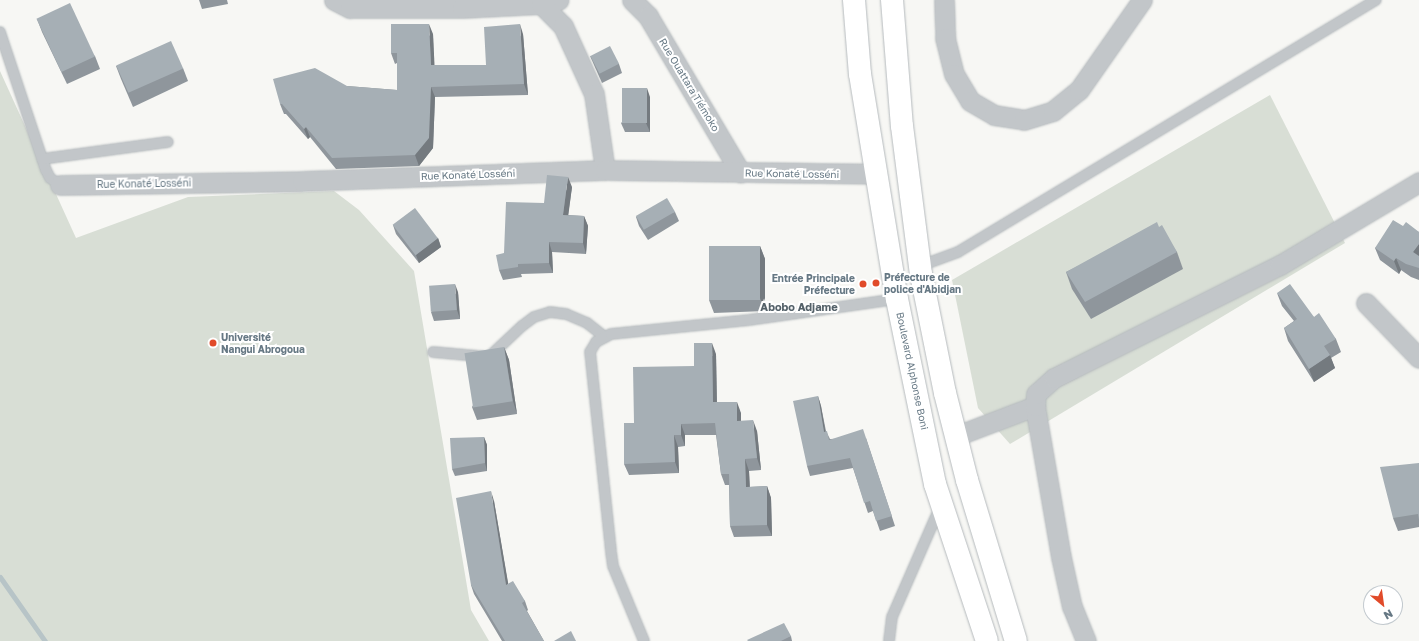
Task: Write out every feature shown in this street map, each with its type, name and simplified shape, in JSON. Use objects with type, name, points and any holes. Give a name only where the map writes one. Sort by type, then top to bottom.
[{"type":"main road","name":"Boulevard Alphonse Boni","points":[[854,0],[860,74],[897,299],[941,503],[987,641]]},
{"type":"main road","points":[[892,0],[902,126],[920,266],[956,436],[1016,641]]},
{"type":"street","points":[[334,0],[350,8],[462,8],[550,2],[594,94],[605,170]]},
{"type":"street","name":"Rue Ouattara Tiémoko","points":[[632,0],[648,16],[741,173]]},
{"type":"street","points":[[944,0],[945,38],[954,74],[970,101],[994,115],[1024,120],[1053,111],[1079,90],[1142,0]]},
{"type":"street","name":"Rue Konaté Losséni","points":[[60,186],[302,181],[605,170],[876,174]]},
{"type":"street","points":[[1086,641],[1069,593],[1034,406],[1036,394],[1054,378],[1280,265],[1419,182]]},
{"type":"street","points":[[1366,303],[1419,358]]},
{"type":"street","points":[[956,436],[1034,406]]},
{"type":"lane","points":[[920,266],[958,252],[1376,0]]},
{"type":"lane","points":[[0,32],[42,159],[50,178],[60,186]]},
{"type":"lane","points":[[42,159],[168,142]]},
{"type":"lane","points":[[644,641],[613,566],[590,352],[596,342],[611,334],[749,320],[897,299]]},
{"type":"lane","points":[[433,352],[489,357],[522,326],[534,317],[550,312],[566,314],[587,323],[605,337]]},
{"type":"lane","points":[[889,641],[892,618],[941,503]]},
{"type":"shaded area","name":"Université Nangui Abrogoua","points":[[0,71],[76,238],[188,197],[334,191],[359,210],[414,271],[471,610],[489,641],[0,641]]},
{"type":"shaded area","points":[[1270,95],[1345,243],[1010,444],[978,408],[952,280]]},
{"type":"building","points":[[70,3],[95,56],[61,72],[36,19]]},
{"type":"building","points":[[391,24],[429,24],[431,65],[486,65],[484,27],[520,24],[524,84],[431,87],[429,138],[415,155],[332,158],[306,127],[304,129],[282,104],[280,104],[273,79],[315,68],[347,86],[397,90],[397,53],[391,53]]},
{"type":"building","points":[[171,41],[183,68],[128,93],[116,65]]},
{"type":"building","points":[[610,46],[619,64],[599,74],[590,56]]},
{"type":"building","points":[[622,88],[647,88],[647,123],[622,123]]},
{"type":"building","points":[[547,175],[568,177],[563,215],[584,216],[583,243],[549,242],[549,263],[518,264],[518,267],[499,270],[496,255],[504,253],[506,202],[544,203]]},
{"type":"building","points":[[667,198],[675,212],[644,230],[636,216]]},
{"type":"building","points":[[415,208],[438,238],[416,255],[393,225]]},
{"type":"building","points":[[1393,220],[1403,226],[1406,222],[1419,232],[1419,244],[1413,252],[1419,256],[1419,268],[1406,264],[1396,258],[1394,261],[1375,248]]},
{"type":"building","points":[[1157,222],[1159,227],[1162,225],[1177,252],[1085,302],[1066,272]]},
{"type":"building","points":[[709,246],[760,246],[760,300],[709,300]]},
{"type":"building","points":[[455,284],[457,310],[431,312],[429,286]]},
{"type":"building","points":[[1290,284],[1314,317],[1319,313],[1336,339],[1324,346],[1330,355],[1309,369],[1284,328],[1297,319],[1277,293]]},
{"type":"building","points":[[694,343],[712,343],[713,402],[737,402],[737,421],[753,420],[757,458],[745,459],[746,487],[767,486],[767,525],[730,526],[729,474],[721,474],[715,423],[681,424],[681,435],[674,435],[675,462],[624,464],[624,423],[634,423],[633,367],[694,366]]},
{"type":"building","points":[[504,347],[513,401],[473,408],[464,353]]},
{"type":"building","points":[[818,396],[824,432],[827,431],[829,440],[863,429],[892,516],[876,521],[870,501],[864,503],[850,458],[807,466],[793,401]]},
{"type":"building","points":[[484,437],[485,463],[452,469],[450,438]]},
{"type":"building","points":[[1419,463],[1419,520],[1418,514],[1393,518],[1380,467]]},
{"type":"building","points":[[491,491],[506,585],[513,581],[525,601],[522,603],[544,641],[505,641],[471,585],[456,498]]},
{"type":"building","points":[[784,623],[791,636],[781,641],[747,640]]},
{"type":"building","points":[[571,631],[576,641],[554,641]]},
{"type":"waterway","points":[[0,577],[45,641]]},
{"type":"place","name":"Préfecture de police d'Abidjan","points":[[876,283]]},
{"type":"place","name":"Entrée Principale Préfecture","points":[[863,284]]},
{"type":"place","name":"Université Nangui Abrogoua","points":[[213,343]]},
{"type":"district","name":"Abobo Adjame","points":[[799,307]]}]
